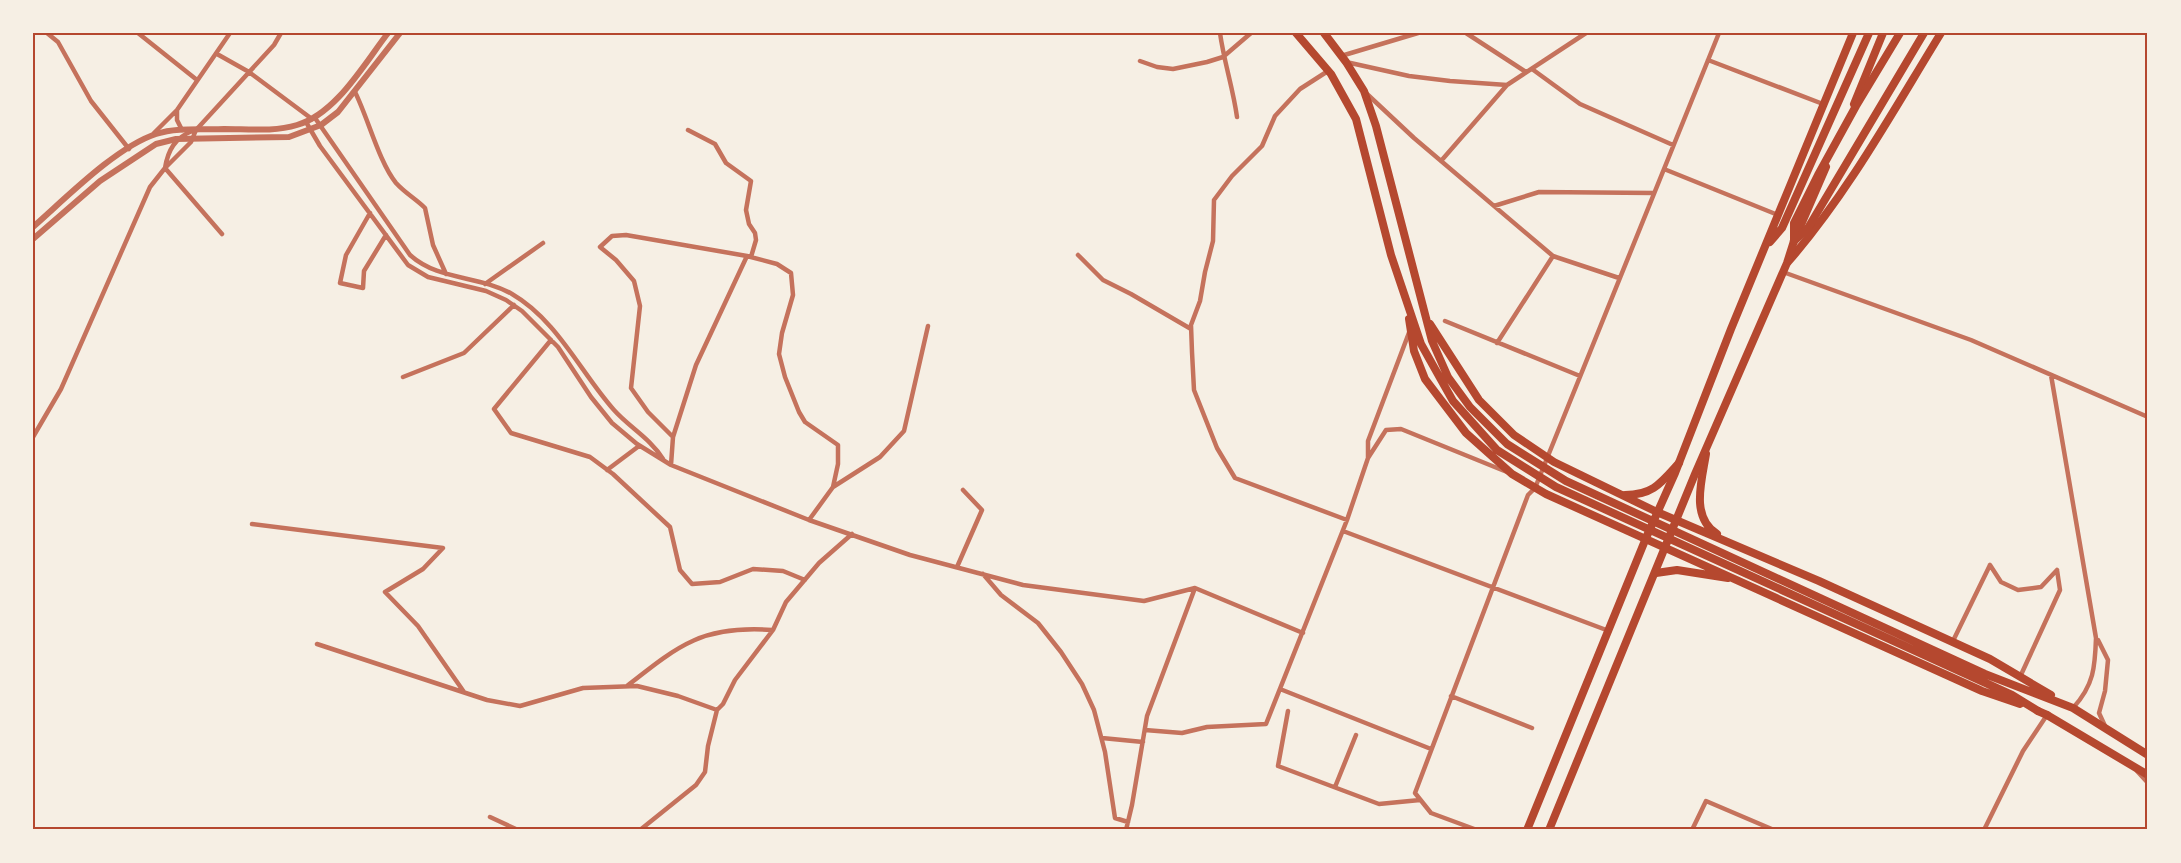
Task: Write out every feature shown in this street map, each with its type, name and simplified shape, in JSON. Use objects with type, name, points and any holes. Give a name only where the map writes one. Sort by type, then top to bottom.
[{"type":"highway","points":[[1794,241],[1794,223],[1818,175],[1900,33]]},
{"type":"highway","points":[[1794,241],[1808,228],[1924,33]]},
{"type":"main road","points":[[1296,33],[1329,71],[1356,119],[1392,255],[1421,344],[1453,401],[1497,450],[1556,487],[1984,678],[2073,708]]},
{"type":"main road","points":[[1324,33],[1364,91],[1376,126],[1432,341],[1448,377],[1470,407],[1507,444],[1566,481],[1984,678],[2148,775]]},
{"type":"main road","points":[[1527,830],[1646,538],[1680,462],[1853,33]]},
{"type":"main road","points":[[1764,249],[1782,228],[1869,33]]},
{"type":"main road","points":[[1549,830],[1706,450],[1883,33]]},
{"type":"main road","points":[[1787,263],[1814,232],[1869,150],[1941,33]]},
{"type":"main road","points":[[1404,294],[1414,351],[1425,379],[1466,433],[1512,474],[1546,494],[1982,691],[2038,711]]},
{"type":"main road","points":[[1426,317],[1479,400],[1514,435],[1547,458],[1657,512],[1819,581],[1990,659],[2148,755]]},
{"type":"main road","points":[[1706,450],[1699,509],[1708,528],[1738,547]]},
{"type":"main road","points":[[1621,495],[1643,495],[1663,480],[1680,462]]},
{"type":"main road","points":[[1656,573],[1677,570],[1738,580]]},
{"type":"street","points":[[47,33],[58,42],[91,101],[129,149]]},
{"type":"street","points":[[138,33],[197,80]]},
{"type":"street","points":[[33,227],[94,174],[152,135],[177,110],[230,33]]},
{"type":"street","points":[[33,437],[61,389],[150,187],[194,139],[196,130],[274,45],[281,33]]},
{"type":"street","points":[[152,135],[196,130],[278,128],[311,120],[331,106],[388,33]]},
{"type":"street","points":[[33,239],[80,197],[120,166],[162,142],[176,139],[279,138],[310,131],[321,125],[338,112],[400,33]]},
{"type":"street","points":[[1220,33],[1223,57],[1233,86],[1237,117]]},
{"type":"street","points":[[1140,61],[1157,67],[1173,69],[1223,57],[1251,33]]},
{"type":"street","points":[[1344,59],[1418,33]]},
{"type":"street","points":[[1466,33],[1526,72]]},
{"type":"street","points":[[1441,161],[1507,85],[1586,33]]},
{"type":"street","points":[[1477,830],[1431,813],[1415,792],[1528,495],[1535,488],[1719,33]]},
{"type":"street","points":[[217,54],[249,72],[311,120],[321,125],[405,250],[420,263],[446,274],[513,294],[543,320],[569,349],[612,408],[650,442],[664,461]]},
{"type":"street","points":[[1344,59],[1419,77],[1507,85]]},
{"type":"street","points":[[1708,60],[1824,105]]},
{"type":"street","points":[[1532,69],[1580,104],[1673,146]]},
{"type":"street","points":[[1329,71],[1300,88],[1275,116],[1262,146],[1232,176],[1214,200],[1214,242],[1191,329],[1194,390],[1217,448],[1235,478],[1347,520]]},
{"type":"street","points":[[1364,91],[1441,161],[1553,256],[1619,278]]},
{"type":"street","points":[[355,92],[366,114],[382,158],[395,182],[414,201],[425,208],[433,245],[446,274]]},
{"type":"street","points":[[177,110],[177,120],[183,132],[194,139]]},
{"type":"street","points":[[311,120],[310,131],[404,260],[420,274],[486,291],[514,305],[551,340],[566,358],[612,423],[639,446],[671,465],[809,520],[910,555],[1023,585],[1144,601],[1195,588],[1303,633]]},
{"type":"street","points":[[671,465],[673,437],[696,365],[756,240],[746,210],[751,181],[726,163],[715,144],[688,130]]},
{"type":"street","points":[[165,168],[176,139],[183,132]]},
{"type":"street","points":[[165,168],[222,234]]},
{"type":"street","points":[[1664,169],[1779,215]]},
{"type":"street","points":[[1494,206],[1539,192],[1654,193]]},
{"type":"street","points":[[370,213],[346,255],[340,283],[363,288],[364,271],[386,235]]},
{"type":"street","points":[[673,437],[648,412],[632,388],[640,306],[634,280],[616,260],[600,247],[612,236],[626,235],[749,257],[777,264],[791,273],[793,296],[782,333],[779,354],[784,377],[805,422],[838,445],[838,464],[833,487]]},
{"type":"street","points":[[485,284],[543,243]]},
{"type":"street","points":[[1077,255],[1103,280],[1191,329]]},
{"type":"street","points":[[1497,343],[1553,256]]},
{"type":"street","points":[[1783,272],[1971,340],[2148,417]]},
{"type":"street","points":[[403,377],[464,352],[514,305]]},
{"type":"street","points":[[1445,321],[1580,376]]},
{"type":"street","points":[[809,520],[833,487],[880,457],[904,431],[928,326]]},
{"type":"street","points":[[1368,458],[1368,441],[1410,328]]},
{"type":"street","points":[[551,340],[495,409],[511,433],[590,457],[607,470],[670,527],[680,570],[693,584],[720,582],[753,569],[783,571],[805,580]]},
{"type":"street","points":[[2051,375],[2096,638],[2094,676],[2083,698],[2073,708]]},
{"type":"street","points":[[1145,730],[1182,733],[1208,727],[1266,724],[1343,531],[1368,458],[1386,430],[1401,429],[1512,474]]},
{"type":"street","points":[[607,470],[639,446]]},
{"type":"street","points":[[957,567],[981,510],[963,490]]},
{"type":"street","points":[[252,524],[443,548],[423,569],[385,592],[418,626],[464,692]]},
{"type":"street","points":[[1343,531],[1609,631]]},
{"type":"street","points":[[640,830],[696,784],[705,772],[708,746],[717,710],[723,704],[735,680],[772,630],[786,602],[819,563],[852,534]]},
{"type":"street","points":[[1952,643],[1990,565],[2001,582],[2018,590],[2041,587],[2056,570],[2060,590],[2020,677]]},
{"type":"street","points":[[983,574],[1001,595],[1038,623],[1061,652],[1086,693],[1094,710],[1102,738],[1114,818],[1128,822]]},
{"type":"street","points":[[1126,830],[1147,717],[1195,588]]},
{"type":"street","points":[[627,686],[663,658],[694,639],[715,632],[748,628],[772,630]]},
{"type":"street","points":[[2096,638],[2108,660],[2105,691],[2099,713],[2107,729]]},
{"type":"street","points":[[317,644],[487,700],[520,706],[583,688],[638,686],[678,696],[717,710]]},
{"type":"street","points":[[1280,689],[1431,749]]},
{"type":"street","points":[[1451,696],[1532,728]]},
{"type":"street","points":[[1288,711],[1278,766],[1379,804],[1420,800]]},
{"type":"street","points":[[1984,830],[2023,751],[2046,715]]},
{"type":"street","points":[[1335,788],[1356,735]]},
{"type":"street","points":[[1102,738],[1143,742]]},
{"type":"street","points":[[2132,765],[2148,783]]},
{"type":"street","points":[[1692,830],[1706,801],[1774,830]]},
{"type":"street","points":[[490,817],[518,830]]}]
